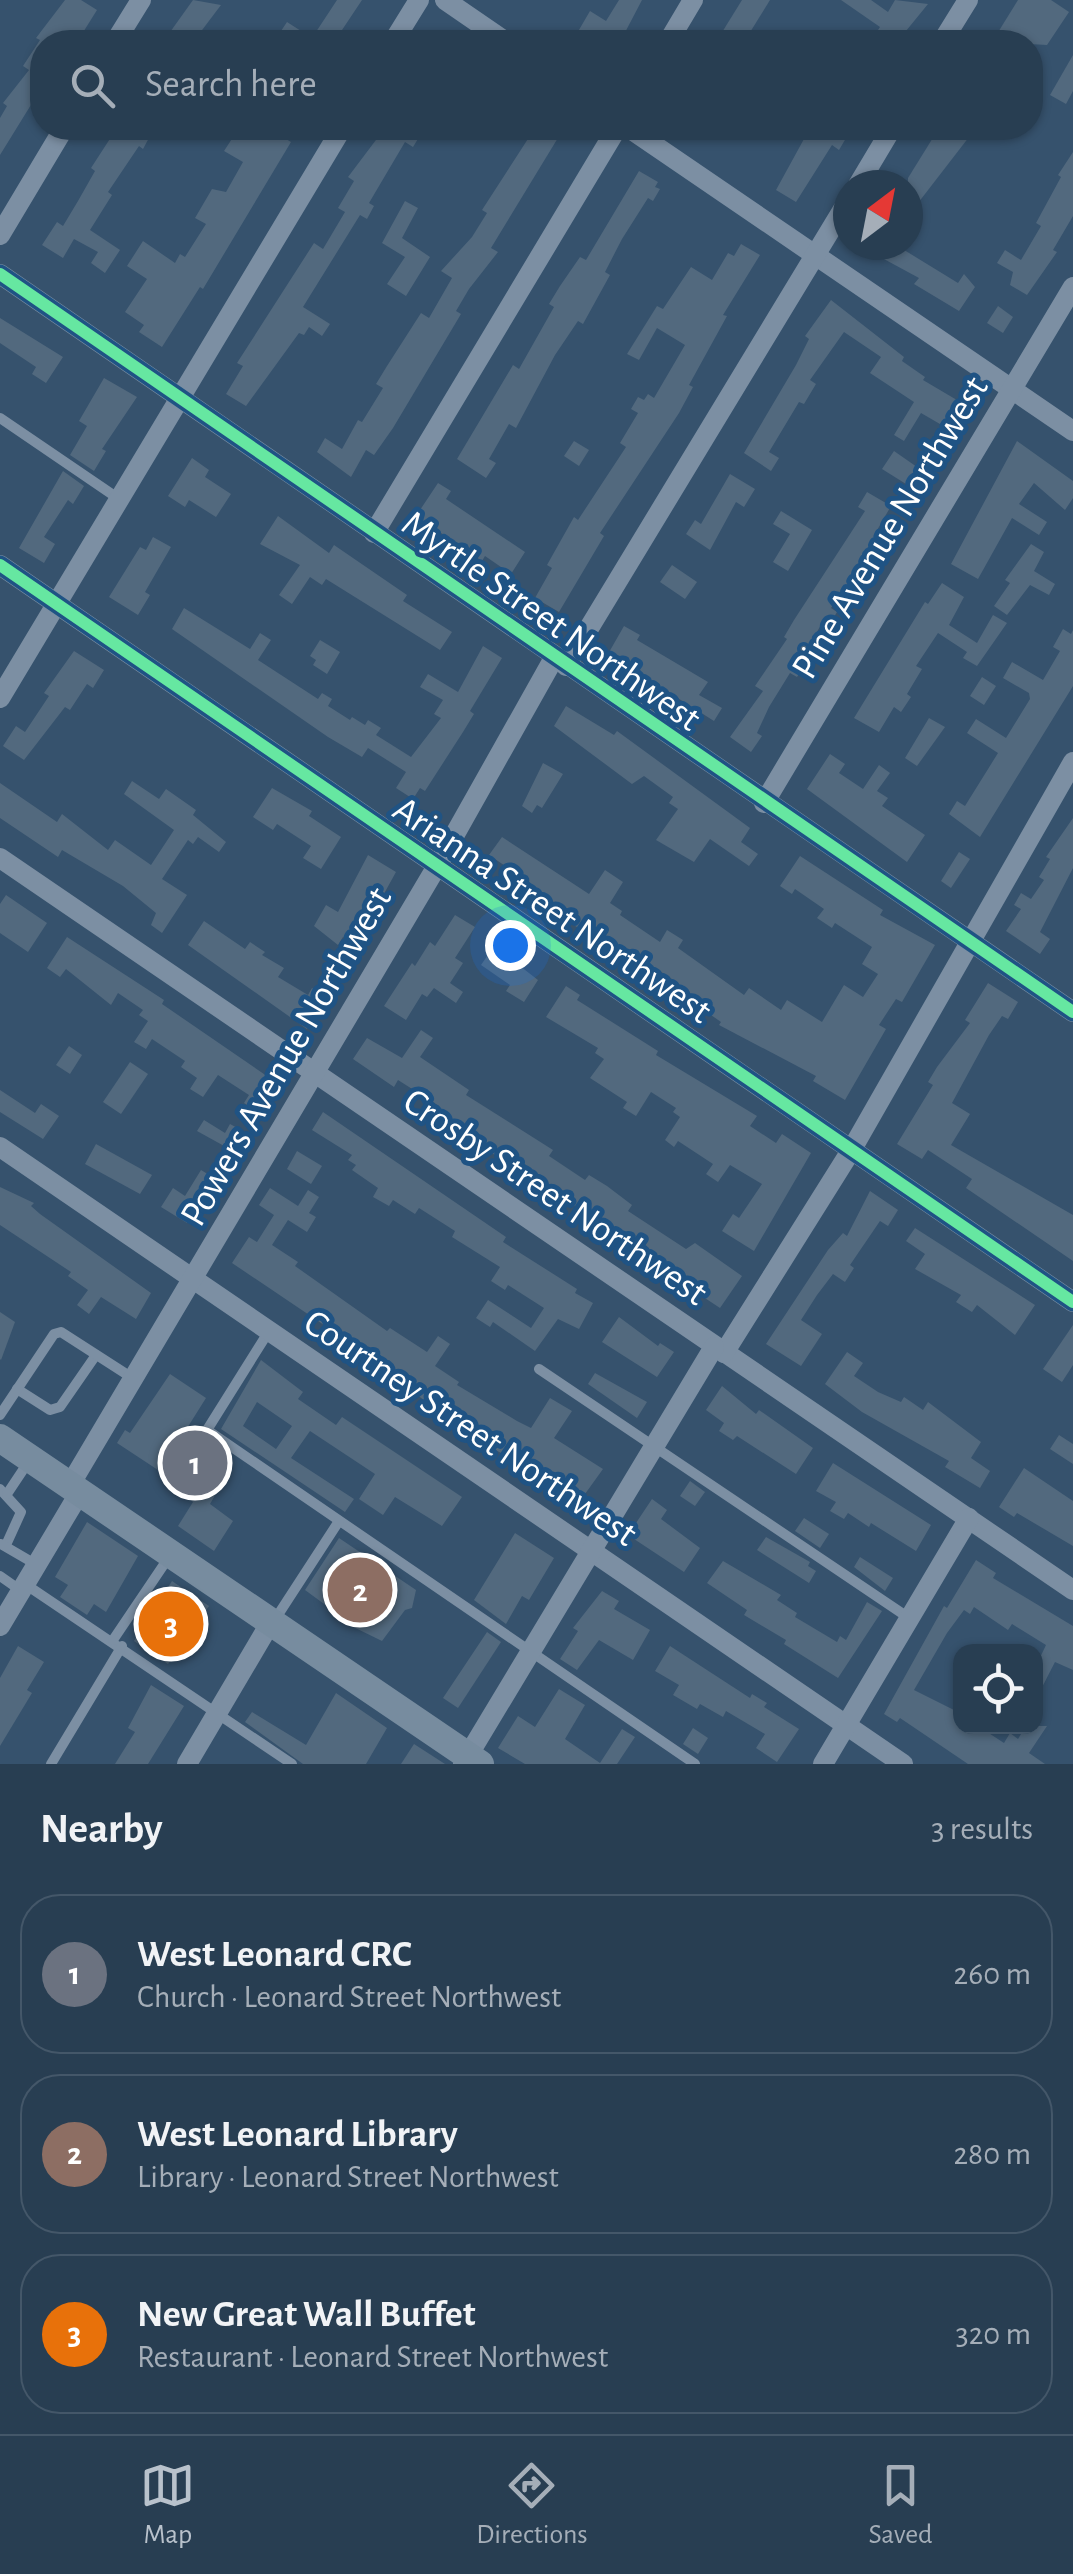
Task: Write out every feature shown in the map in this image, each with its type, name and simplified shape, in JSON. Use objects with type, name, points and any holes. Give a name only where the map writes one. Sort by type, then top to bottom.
[{"type":"main road","points":[[0,1438],[273,1621],[470,1761]]},
{"type":"street","points":[[122,30],[141,0]]},
{"type":"street","points":[[400,30],[418,0]]},
{"type":"street","points":[[445,0],[489,30]]},
{"type":"street","points":[[675,30],[693,0]]},
{"type":"street","points":[[949,30],[968,0]]},
{"type":"street","points":[[0,235],[57,140]]},
{"type":"street","points":[[0,698],[335,140]]},
{"type":"street","points":[[374,533],[610,140]]},
{"type":"street","points":[[647,140],[1073,431]]},
{"type":"street","points":[[867,170],[885,140]]},
{"type":"street","name":"Powers Avenue Northwest","points":[[0,1626],[37,1565],[134,1379],[437,866],[833,227]]},
{"type":"street","name":"Myrtle Street Northwest","points":[[0,274],[1073,1012]]},
{"type":"street","name":"Pine Avenue Northwest","points":[[764,803],[1073,287]]},
{"type":"street","name":"Arianna Street Northwest","points":[[0,566],[1073,1302]]},
{"type":"street","points":[[470,1761],[531,1649],[653,1447],[852,1149],[1073,762]]},
{"type":"street","name":"Crosby Street Northwest","points":[[0,858],[1073,1590]]},
{"type":"street","name":"Courtney Street Northwest","points":[[0,1147],[903,1764]]},
{"type":"street","points":[[823,1764],[969,1518]]},
{"type":"street","points":[[188,1764],[273,1621]]},
{"type":"lane","points":[[0,418],[119,499]]},
{"type":"lane","points":[[269,1331],[207,1430],[695,1764]]},
{"type":"lane","points":[[0,1415],[54,1334],[62,1332],[134,1379]]},
{"type":"lane","points":[[17,1390],[50,1410],[60,1408],[96,1355]]},
{"type":"lane","points":[[539,1370],[910,1618]]},
{"type":"lane","points":[[30,1458],[4,1492],[21,1512],[3,1545],[37,1565]]},
{"type":"lane","points":[[273,1621],[339,1522]]},
{"type":"lane","points":[[52,1764],[171,1553]]},
{"type":"lane","points":[[0,1576],[118,1643],[292,1764]]},
{"type":"building","points":[[65,0],[81,0],[97,10],[84,30],[42,30]]},
{"type":"building","points":[[193,0],[221,5],[202,30],[172,30]]},
{"type":"building","points":[[337,0],[362,0],[342,30],[317,30]]},
{"type":"building","points":[[619,0],[642,0],[626,30],[579,30],[590,11],[606,21]]},
{"type":"building","points":[[742,0],[770,0],[751,30],[723,30]]},
{"type":"building","points":[[841,0],[871,0],[888,12],[895,0],[928,4],[907,30],[878,30],[880,27]]},
{"type":"building","points":[[1018,0],[1051,0],[1069,12],[1047,45],[1043,45],[1043,30],[999,30]]},
{"type":"building","points":[[287,22],[300,30],[282,30]]},
{"type":"building","points":[[30,55],[30,106],[0,155],[0,118],[7,106],[3,103],[29,70],[23,66]]},
{"type":"building","points":[[1073,55],[1073,91],[1066,104],[1050,95]]},
{"type":"building","points":[[109,140],[148,140],[143,149],[139,146],[108,192],[112,195],[90,230],[120,250],[105,273],[91,263],[98,252],[74,239],[63,258],[42,245],[57,222],[63,226],[95,171],[91,168]]},
{"type":"building","points":[[231,140],[291,142],[203,289],[200,287],[162,347],[139,332],[144,325],[125,312],[147,279],[127,266],[143,241],[175,263],[180,254],[185,257],[206,224],[195,218],[212,189],[226,192],[243,162],[224,151]]},
{"type":"building","points":[[376,140],[417,140],[413,147],[405,142],[369,203],[374,206],[367,219],[360,215],[303,307],[330,324],[322,336],[309,327],[304,335],[299,333],[246,406],[226,394],[243,366],[237,363],[314,243],[323,249],[345,212],[338,208],[354,181],[348,177]]},
{"type":"building","points":[[527,140],[557,140],[491,248],[498,252],[469,289],[456,311],[461,314],[393,428],[374,455],[366,450],[351,477],[317,452],[325,438],[342,449],[358,420],[362,422],[383,388],[376,384],[387,366],[421,313],[429,318],[452,278],[441,271],[472,237],[487,213],[482,210]]},
{"type":"building","points":[[803,140],[845,140],[839,150],[832,145],[796,202],[776,190]]},
{"type":"building","points":[[932,140],[967,140],[923,197],[923,170],[913,170]]},
{"type":"building","points":[[1073,152],[1073,216],[1053,250],[1057,252],[1027,295],[1010,285],[1013,272],[997,263],[1005,250],[1021,260],[1041,226],[1036,223],[1061,177],[1058,175]]},
{"type":"building","points":[[639,171],[658,182],[655,187],[660,189],[653,201],[648,198],[622,239],[605,272],[610,275],[583,324],[578,321],[555,355],[516,428],[509,424],[489,459],[496,463],[486,478],[457,459],[513,365],[519,369],[554,307],[549,304],[560,286],[580,257],[586,260]]},
{"type":"building","points":[[405,201],[418,208],[402,238],[430,257],[406,296],[387,284],[405,257],[382,243]]},
{"type":"building","points":[[741,244],[760,255],[723,315],[727,316],[689,385],[693,387],[679,413],[600,533],[604,536],[559,612],[535,598],[552,568],[547,565],[574,517],[578,520],[626,447],[620,443],[638,413],[631,409],[638,397],[644,400],[648,394],[654,398],[685,345],[657,328],[639,360],[627,354],[657,306],[663,309],[691,267],[712,280],[728,253],[734,256]]},
{"type":"building","points":[[886,260],[920,260],[958,283],[964,274],[975,287],[959,311],[914,284],[919,278]]},
{"type":"building","points":[[831,300],[904,357],[902,361],[925,377],[923,380],[967,406],[952,431],[921,413],[904,441],[894,435],[914,402],[870,373],[881,357],[844,332],[810,380],[816,384],[804,404],[799,402],[769,452],[779,458],[771,471],[744,453],[796,365],[809,339],[805,336]]},
{"type":"building","points":[[998,306],[1013,317],[1003,333],[987,323]]},
{"type":"building","points":[[0,318],[63,357],[46,383],[32,374],[36,367],[0,343]]},
{"type":"building","points":[[104,378],[137,397],[102,449],[106,451],[94,471],[70,455],[87,426],[79,421]]},
{"type":"building","points":[[574,441],[589,450],[579,466],[564,456]]},
{"type":"building","points":[[1017,441],[1073,481],[1073,498],[1065,510],[1034,483],[1019,504],[1047,522],[1039,535],[1012,518],[978,579],[951,564]]},
{"type":"building","points":[[894,451],[917,467],[906,484],[882,469]]},
{"type":"building","points":[[192,458],[209,470],[205,477],[231,494],[216,517],[189,500],[185,507],[168,496]]},
{"type":"building","points":[[63,471],[84,486],[73,504],[68,500],[44,537],[55,544],[44,563],[19,548]]},
{"type":"building","points":[[730,474],[755,489],[744,507],[736,502],[710,550],[686,534],[695,520],[701,524]]},
{"type":"building","points":[[438,483],[451,491],[446,499],[525,552],[511,574],[485,556],[482,561],[416,516]]},
{"type":"building","points":[[867,492],[891,506],[876,532],[881,536],[831,608],[837,612],[827,629],[821,625],[802,657],[807,660],[797,677],[790,673],[769,707],[757,733],[762,736],[751,752],[730,737],[763,691],[755,686],[787,639],[784,637],[794,620],[865,511],[858,507]]},
{"type":"building","points":[[781,511],[812,530],[788,571],[773,562],[790,534],[773,524]]},
{"type":"building","points":[[278,516],[329,553],[334,545],[407,595],[403,601],[452,632],[440,650],[326,579],[322,585],[310,577],[292,604],[279,595],[300,565],[260,544]]},
{"type":"building","points":[[153,537],[171,547],[145,592],[150,595],[138,615],[109,597],[140,547],[146,550]]},
{"type":"building","points":[[1031,544],[1044,552],[1034,571],[1055,584],[1049,595],[1030,585],[1007,615],[994,606],[1010,583],[1005,580]]},
{"type":"building","points":[[672,565],[697,582],[685,599],[660,582]]},
{"type":"building","points":[[942,583],[964,597],[949,625],[977,643],[993,615],[1007,623],[977,666],[963,658],[967,652],[938,633],[916,666],[922,669],[907,694],[911,697],[901,712],[894,707],[879,732],[854,718],[925,602],[928,604]]},
{"type":"building","points":[[184,608],[250,649],[260,633],[271,640],[258,660],[318,699],[322,693],[332,699],[328,706],[350,720],[352,717],[365,725],[368,720],[381,728],[376,735],[411,757],[441,718],[434,714],[443,700],[420,687],[428,674],[458,692],[483,646],[502,658],[470,711],[474,714],[463,732],[425,791],[420,788],[413,799],[396,788],[406,772],[368,748],[362,757],[328,737],[172,629]]},
{"type":"building","points":[[624,626],[640,635],[637,640],[708,682],[699,695],[722,708],[714,721],[608,654]]},
{"type":"building","points":[[1063,629],[1071,634],[1073,630],[1073,686],[980,837],[949,814],[957,801],[965,806],[998,753],[967,733],[976,719],[1006,738],[1030,699],[1029,693],[1003,678],[1012,662],[1043,680],[1060,651],[1053,647]]},
{"type":"building","points":[[320,640],[340,652],[327,674],[313,665],[316,660],[310,656]]},
{"type":"building","points":[[74,651],[104,670],[93,688],[87,684],[70,710],[65,707],[24,760],[3,746],[16,726],[25,732],[49,696],[44,693]]},
{"type":"building","points":[[982,677],[996,686],[984,705],[970,696]]},
{"type":"building","points":[[566,706],[614,735],[617,731],[750,828],[741,842],[758,854],[749,866],[710,839],[694,862],[656,840],[678,809],[669,803],[673,797],[644,776],[632,784],[554,726]]},
{"type":"building","points":[[929,718],[945,727],[917,766],[905,758]]},
{"type":"building","points":[[830,754],[845,764],[839,773],[863,789],[879,765],[890,773],[877,791],[888,798],[882,806],[925,835],[907,862],[807,789]]},
{"type":"building","points":[[543,763],[563,774],[542,808],[537,805],[532,813],[522,806]]},
{"type":"building","points":[[132,781],[159,799],[166,789],[196,810],[193,815],[226,842],[219,852],[198,837],[193,844],[188,840],[162,879],[187,895],[162,933],[151,925],[156,913],[123,886],[62,850],[58,857],[0,818],[0,783],[57,822],[62,814],[108,850],[115,840],[151,865],[174,830],[124,794]]},
{"type":"building","points":[[272,788],[312,811],[309,816],[341,837],[321,869],[303,858],[311,846],[277,824],[273,830],[253,817]]},
{"type":"building","points":[[1073,818],[1073,868],[1040,932],[1050,939],[1040,954],[1006,931],[1021,909],[1014,905],[1021,893],[1031,899],[1044,880],[1039,877],[1050,859],[1046,857]]},
{"type":"building","points":[[502,837],[589,894],[605,870],[623,882],[610,903],[622,911],[620,915],[660,942],[667,930],[683,940],[678,948],[744,995],[749,988],[781,1010],[787,1000],[822,1022],[844,985],[863,997],[878,974],[862,964],[872,947],[835,923],[832,928],[817,918],[824,909],[795,889],[792,894],[780,886],[800,856],[883,910],[880,915],[935,945],[902,1002],[896,999],[879,1025],[886,1029],[845,1100],[813,1081],[816,1076],[719,1025],[721,1022],[668,985],[672,979],[637,956],[632,964],[510,880],[514,872],[489,855]]},
{"type":"building","points":[[959,852],[970,859],[951,888],[941,881]]},
{"type":"building","points":[[368,855],[396,872],[370,919],[365,916],[350,941],[343,937],[338,945],[314,926],[326,905],[338,912]]},
{"type":"building","points":[[6,895],[47,923],[28,952],[0,933],[0,904]]},
{"type":"building","points":[[455,915],[475,927],[455,958],[463,963],[450,983],[463,992],[456,1003],[434,988],[427,997],[422,994],[406,1020],[384,1006],[412,963],[415,966],[430,942],[435,946]]},
{"type":"building","points":[[204,921],[245,949],[250,942],[265,952],[262,955],[284,968],[278,977],[308,995],[312,988],[327,998],[307,1029],[188,945]]},
{"type":"building","points":[[67,937],[164,1000],[162,1004],[280,1085],[261,1114],[244,1103],[249,1095],[218,1075],[203,1097],[190,1089],[197,1078],[181,1067],[185,1061],[152,1039],[146,1049],[134,1042],[148,1021],[139,1015],[143,1010],[118,993],[111,1005],[66,969],[60,977],[47,968]]},
{"type":"building","points":[[494,946],[538,980],[524,1002],[506,991],[510,985],[481,965]]},
{"type":"building","points":[[988,983],[1018,1002],[1008,1019],[1002,1016],[989,1035],[952,1103],[970,1114],[951,1145],[1073,1215],[1073,1261],[966,1188],[972,1179],[928,1150],[922,1159],[897,1144],[933,1085],[928,1082],[937,1067],[970,1023],[965,1020]]},
{"type":"building","points":[[566,986],[580,995],[577,1000],[658,1051],[656,1055],[757,1116],[750,1126],[776,1143],[782,1134],[811,1153],[754,1251],[722,1231],[733,1214],[739,1218],[762,1184],[730,1165],[718,1182],[706,1174],[713,1164],[678,1141],[674,1147],[665,1140],[680,1117],[673,1112],[676,1108],[651,1092],[636,1116],[623,1108],[627,1102],[590,1078],[604,1059],[595,1053],[598,1048],[546,1017]]},
{"type":"building","points":[[421,1030],[433,1038],[420,1057],[469,1090],[466,1095],[553,1150],[549,1156],[585,1180],[589,1175],[607,1186],[632,1205],[628,1211],[686,1249],[695,1243],[742,1276],[720,1308],[623,1244],[626,1239],[459,1132],[434,1113],[439,1106],[398,1080],[394,1087],[353,1059],[367,1038],[402,1058]]},
{"type":"building","points":[[69,1046],[82,1055],[70,1074],[56,1065]]},
{"type":"building","points":[[130,1062],[148,1074],[121,1114],[103,1102]]},
{"type":"building","points":[[0,1090],[35,1113],[41,1104],[59,1116],[43,1139],[0,1112]]},
{"type":"building","points":[[323,1112],[506,1237],[503,1242],[577,1289],[575,1293],[593,1303],[579,1329],[558,1319],[535,1351],[493,1322],[490,1327],[476,1318],[488,1300],[531,1328],[544,1308],[508,1285],[505,1290],[491,1281],[500,1267],[452,1237],[455,1231],[419,1208],[415,1214],[393,1200],[389,1206],[373,1197],[378,1188],[352,1170],[356,1165],[348,1160],[352,1155],[312,1130]]},
{"type":"building","points":[[204,1120],[225,1133],[230,1124],[243,1131],[235,1152],[197,1131]]},
{"type":"building","points":[[96,1144],[152,1175],[140,1194],[85,1164]]},
{"type":"building","points":[[297,1151],[322,1166],[311,1184],[287,1169]]},
{"type":"building","points":[[201,1170],[224,1184],[215,1199],[206,1194],[187,1223],[161,1207],[173,1188],[185,1196]]},
{"type":"building","points":[[0,1187],[34,1203],[31,1206],[40,1214],[151,1293],[136,1319],[101,1297],[89,1314],[77,1305],[88,1290],[68,1276],[71,1272],[0,1225]]},
{"type":"building","points":[[270,1188],[298,1206],[308,1190],[319,1197],[309,1213],[316,1217],[307,1232],[288,1220],[272,1245],[298,1262],[295,1266],[387,1331],[390,1328],[427,1352],[438,1336],[450,1344],[435,1366],[459,1382],[457,1385],[517,1421],[531,1428],[550,1398],[572,1411],[554,1438],[603,1469],[585,1494],[569,1483],[564,1490],[516,1457],[514,1460],[486,1445],[395,1379],[398,1375],[232,1263],[249,1237],[257,1242],[274,1215],[259,1205]]},
{"type":"building","points":[[870,1191],[898,1210],[888,1226],[880,1221],[850,1265],[854,1268],[845,1282],[833,1274],[801,1320],[822,1334],[801,1366],[766,1344],[828,1250],[843,1233],[847,1236]]},
{"type":"building","points":[[915,1228],[1035,1305],[1015,1335],[977,1305],[972,1312],[956,1302],[961,1295],[915,1269],[925,1254],[906,1241]]},
{"type":"building","points":[[0,1312],[15,1322],[1,1360],[0,1359]]},
{"type":"building","points":[[619,1317],[658,1346],[660,1343],[674,1352],[657,1377],[602,1342]]},
{"type":"building","points":[[1073,1325],[1073,1365],[1062,1382],[1043,1369]]},
{"type":"building","points":[[847,1352],[863,1363],[854,1376],[878,1392],[901,1402],[904,1397],[923,1410],[928,1402],[981,1442],[971,1458],[990,1471],[980,1488],[945,1467],[949,1461],[862,1412],[825,1384]]},
{"type":"building","points":[[261,1360],[303,1392],[298,1399],[336,1425],[342,1417],[462,1497],[442,1526],[395,1497],[383,1515],[359,1499],[375,1474],[310,1431],[291,1458],[354,1499],[345,1512],[221,1429]],"holes":[[[257,1402],[292,1426],[276,1449],[243,1426]]]},
{"type":"building","points":[[595,1373],[647,1402],[637,1418],[588,1384]]},
{"type":"building","points":[[170,1374],[206,1398],[184,1433],[207,1452],[212,1444],[226,1454],[207,1482],[218,1490],[210,1504],[233,1521],[214,1551],[178,1526],[193,1502],[188,1497],[195,1487],[169,1461],[161,1472],[117,1443],[125,1430],[130,1433]]},
{"type":"building","points":[[722,1386],[756,1414],[759,1410],[813,1448],[796,1474],[737,1436],[733,1440],[719,1431],[724,1423],[706,1410]]},
{"type":"building","points":[[1059,1435],[1073,1444],[1073,1464],[1050,1449]]},
{"type":"building","points":[[833,1463],[931,1525],[916,1551],[871,1523],[869,1527],[848,1513],[844,1519],[830,1511],[836,1502],[816,1491]]},
{"type":"building","points":[[1024,1468],[1073,1501],[1073,1546],[1017,1513],[1014,1517],[999,1507]]},
{"type":"building","points":[[690,1481],[705,1492],[695,1506],[680,1496]]},
{"type":"building","points":[[652,1499],[667,1510],[661,1519],[700,1548],[684,1572],[628,1535]]},
{"type":"building","points":[[804,1518],[829,1534],[820,1548],[795,1531]]},
{"type":"building","points":[[87,1522],[138,1556],[106,1612],[94,1604],[87,1615],[60,1597],[68,1585],[55,1577]]},
{"type":"building","points":[[515,1533],[554,1558],[529,1600],[522,1596],[506,1624],[474,1600]]},
{"type":"building","points":[[766,1537],[810,1562],[808,1566],[816,1571],[809,1583],[757,1550]]},
{"type":"building","points":[[339,1538],[416,1590],[412,1608],[405,1610],[382,1641],[337,1619],[335,1612],[305,1590]]},
{"type":"building","points":[[860,1557],[893,1578],[885,1591],[854,1567]]},
{"type":"building","points":[[976,1560],[996,1573],[993,1578],[1073,1626],[1073,1670],[1055,1662],[1043,1685],[1046,1645],[1012,1624],[1008,1630],[974,1607],[970,1614],[964,1610],[914,1690],[953,1710],[953,1734],[990,1734],[1004,1743],[1009,1734],[1018,1739],[1021,1734],[1042,1734],[1029,1753],[1045,1764],[968,1764],[900,1718],[897,1722],[884,1714],[944,1606],[947,1608]]},
{"type":"building","points":[[723,1561],[781,1595],[777,1600],[797,1613],[795,1617],[837,1642],[840,1636],[846,1640],[867,1602],[882,1611],[838,1678],[744,1615],[747,1610],[707,1583]]},
{"type":"building","points":[[172,1581],[209,1606],[168,1664],[134,1641]]},
{"type":"building","points":[[602,1591],[619,1601],[614,1609],[650,1630],[633,1660],[599,1640],[577,1670],[560,1659],[578,1631],[573,1628]]},
{"type":"building","points":[[487,1632],[501,1642],[458,1708],[443,1698]]},
{"type":"building","points":[[18,1646],[44,1662],[27,1690],[32,1693],[0,1746],[0,1678]]},
{"type":"building","points":[[670,1646],[750,1698],[752,1694],[767,1703],[764,1707],[799,1729],[777,1762],[756,1748],[765,1734],[726,1711],[723,1717],[700,1704],[697,1709],[673,1695],[679,1685],[655,1671]]},
{"type":"building","points":[[151,1685],[184,1706],[148,1764],[115,1764],[135,1732],[128,1728]]},
{"type":"building","points":[[559,1689],[585,1705],[565,1739],[600,1763],[622,1729],[635,1737],[617,1764],[525,1764],[498,1748],[518,1716],[535,1727]]},
{"type":"building","points":[[336,1693],[387,1728],[366,1764],[303,1764],[245,1722],[252,1712],[306,1745]]},
{"type":"building","points":[[693,1728],[708,1738],[698,1754],[683,1744]]},
{"type":"building","points":[[414,1744],[445,1764],[401,1764]]},
{"type":"cycle path","points":[[0,274],[1073,1012]]},
{"type":"cycle path","points":[[0,565],[1073,1302]]},
{"type":"place","name":"West Leonard CRC","points":[[195,1463]]},
{"type":"place","name":"West Leonard Library","points":[[360,1590]]},
{"type":"place","name":"New Great Wall Buffet","points":[[171,1624]]}]
